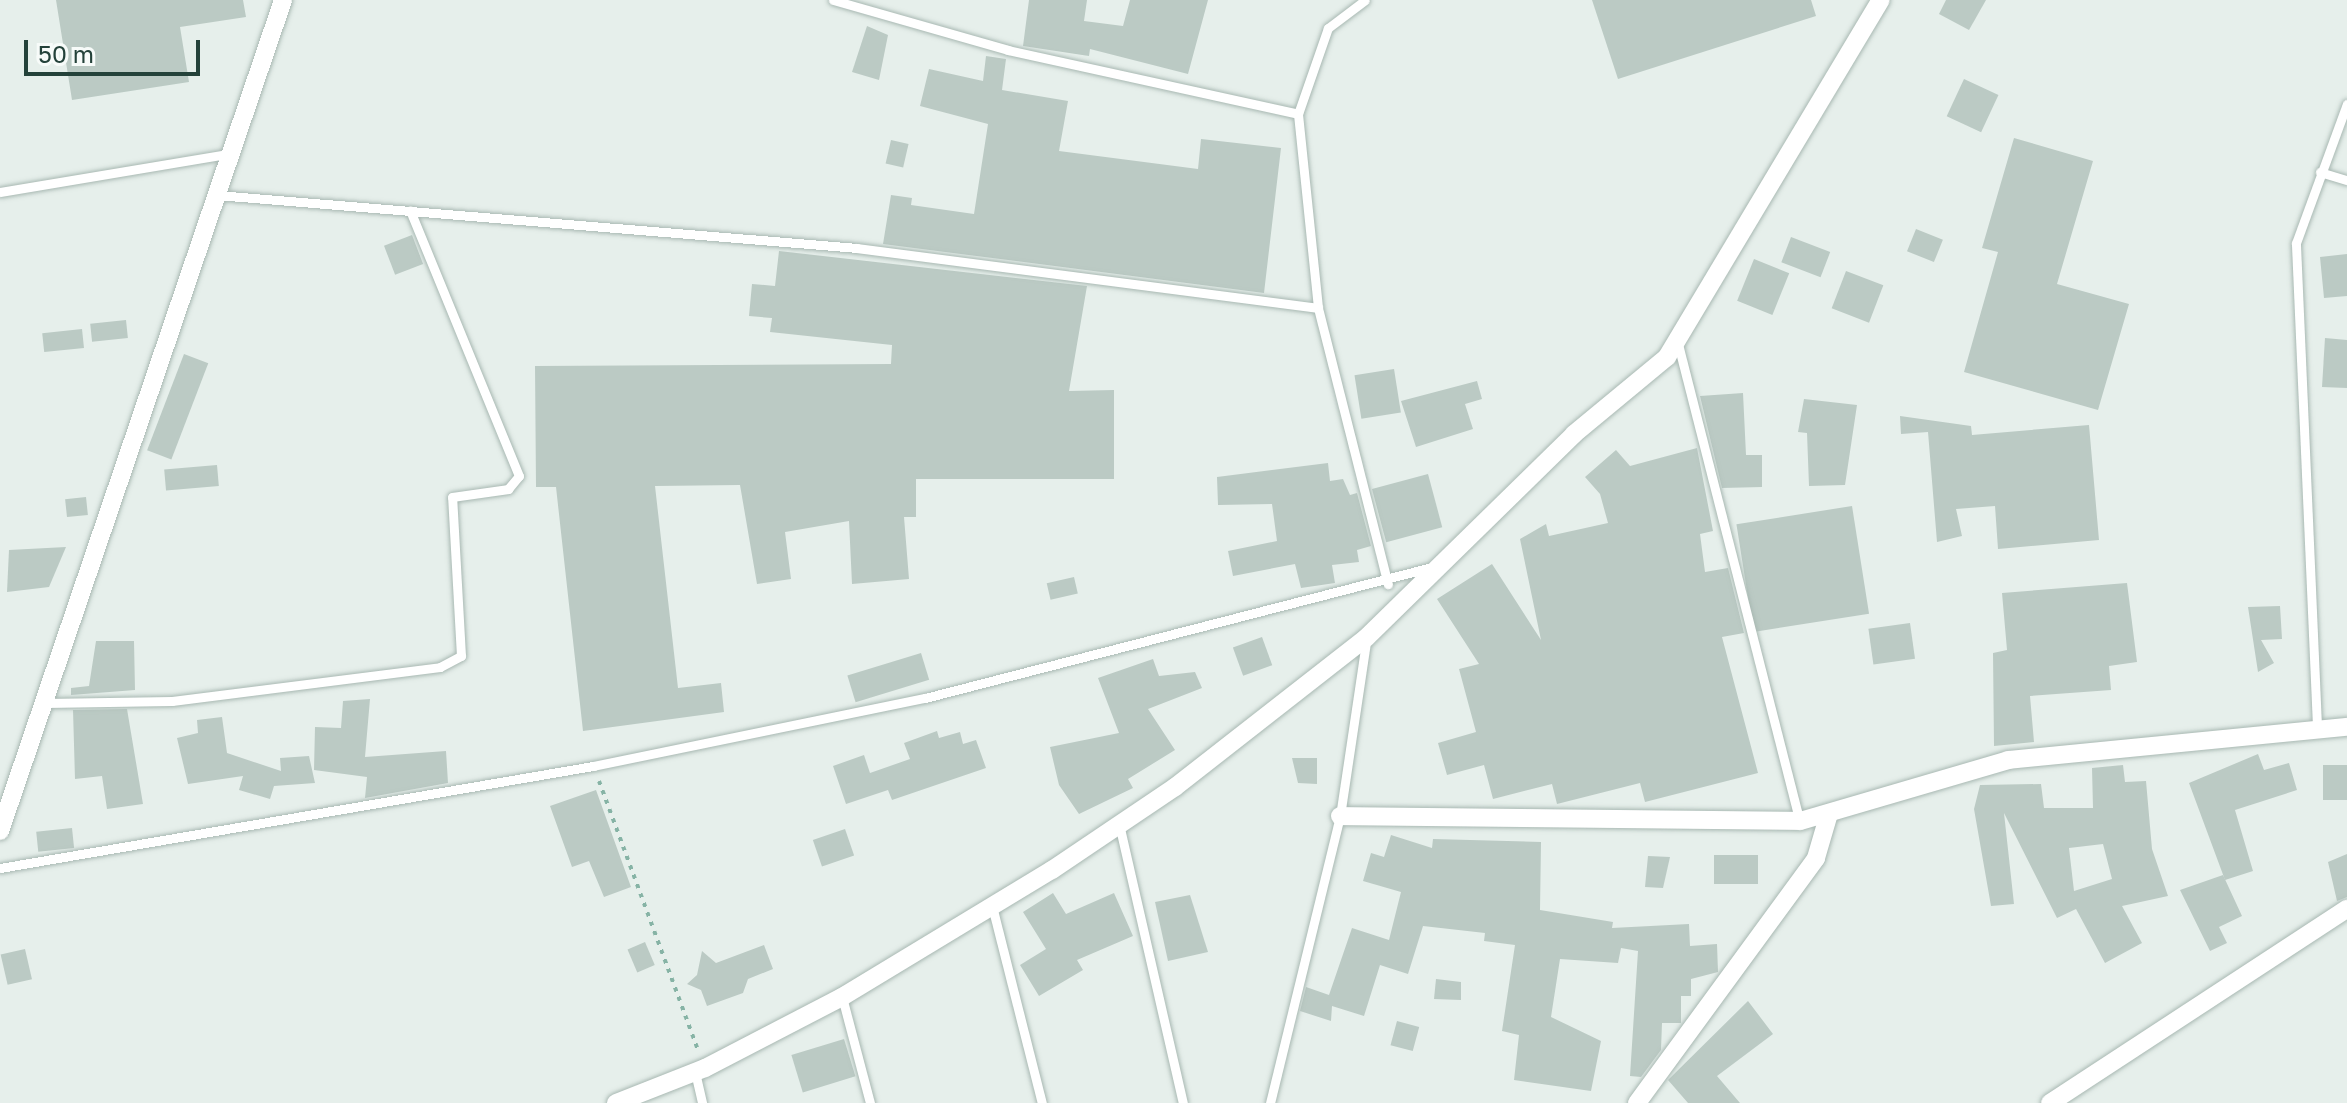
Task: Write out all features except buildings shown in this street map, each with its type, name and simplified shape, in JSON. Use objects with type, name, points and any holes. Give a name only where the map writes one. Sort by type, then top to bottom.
[{"type":"street","points":[[0,831],[213,195],[283,0]]},
{"type":"street","points":[[616,1103],[700,1070],[842,997],[992,906],[1119,824],[1366,638],[1678,343],[1881,0]]},
{"type":"street","points":[[1340,816],[1800,821],[1828,817],[2008,760],[2317,726],[2347,727]]},
{"type":"street","points":[[1637,1103],[1816,858],[1828,817]]},
{"type":"street","points":[[2050,1103],[2347,909]]},
{"type":"lane","points":[[833,0],[1008,50],[1298,114]]},
{"type":"lane","points":[[1365,0],[1328,28],[1298,114],[1318,308],[1388,584]]},
{"type":"lane","points":[[2317,726],[2296,243],[2347,104]]},
{"type":"lane","points":[[0,192],[228,154]]},
{"type":"lane","points":[[2320,172],[2347,180]]},
{"type":"lane","points":[[213,195],[857,248],[1318,308]]},
{"type":"lane","points":[[45,703],[172,701],[440,667],[461,656],[452,497],[508,489],[519,476],[410,210]]},
{"type":"lane","points":[[1678,343],[1800,821]]},
{"type":"lane","points":[[0,868],[593,766],[925,698],[1388,584],[1449,561]]},
{"type":"lane","points":[[1270,1103],[1340,816],[1366,638]]},
{"type":"lane","points":[[1119,824],[1183,1103]]},
{"type":"lane","points":[[992,906],[1042,1103]]},
{"type":"lane","points":[[842,997],[870,1103]]},
{"type":"lane","points":[[700,1070],[702,1103]]},
{"type":"path","points":[[593,766],[700,1070]]}]
